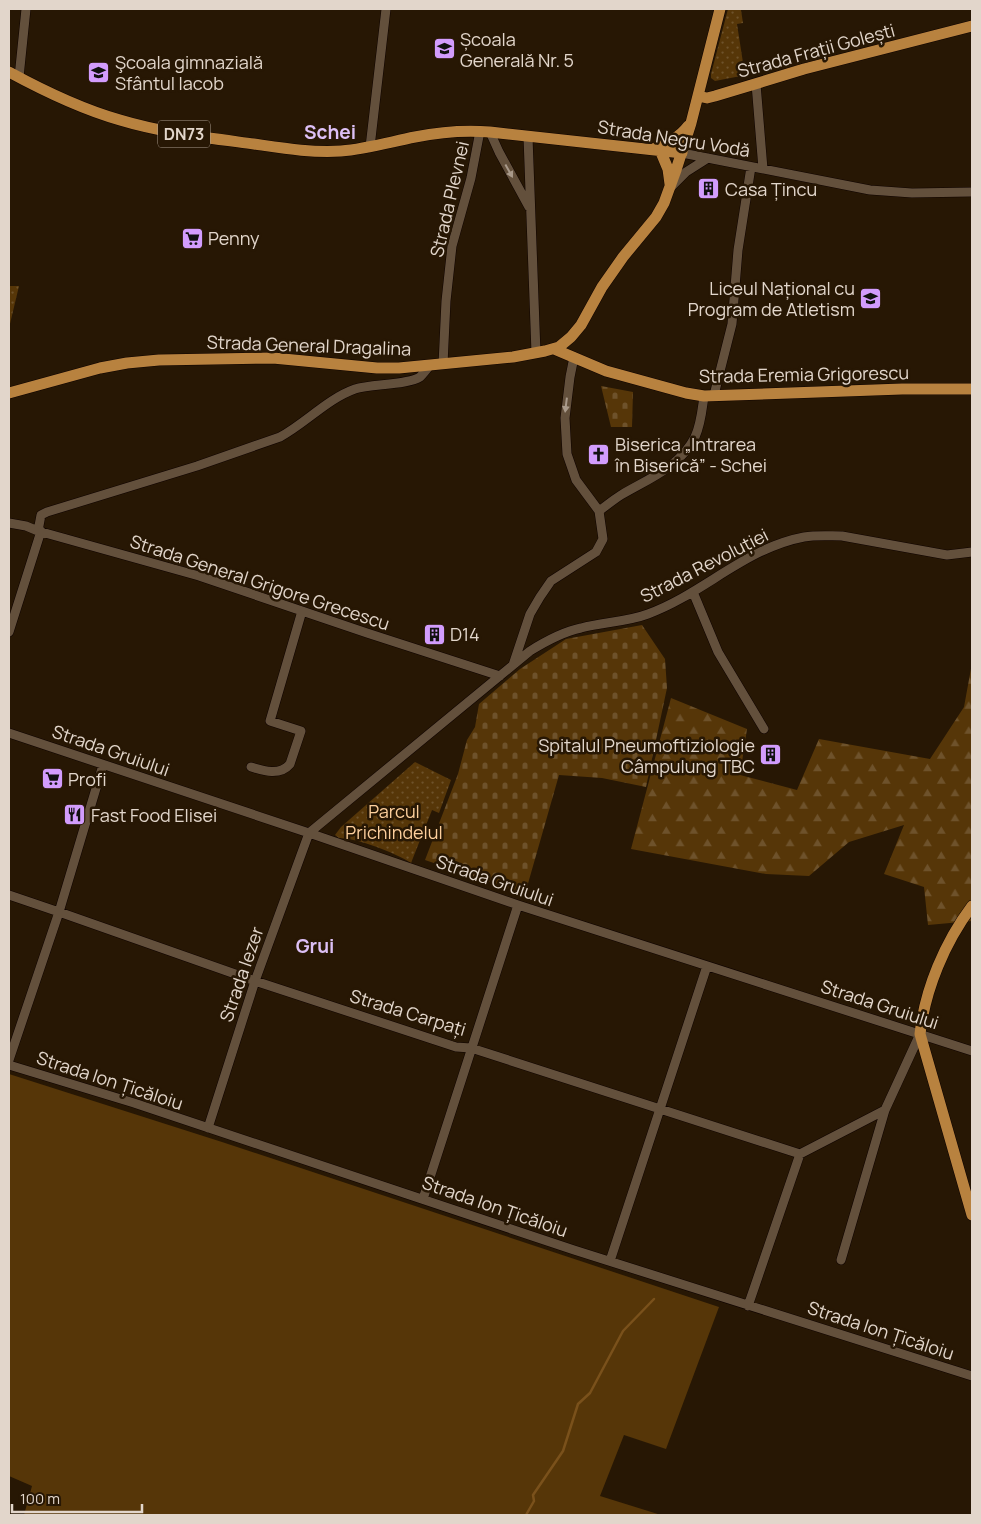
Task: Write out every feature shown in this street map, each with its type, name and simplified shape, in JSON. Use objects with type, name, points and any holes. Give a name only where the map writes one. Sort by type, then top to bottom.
[{"type":"main road","name":"Strada General Dragalina","points":[[9,393],[100,368],[159,360],[273,358],[377,368],[443,364],[536,353],[554,349],[571,337],[581,325],[613,271],[656,217],[664,203],[691,123],[720,9]]},
{"type":"main road","name":"Strada Frații Golești","points":[[698,96],[707,98],[715,96],[804,69],[972,26]]},
{"type":"main road","name":"DN73","points":[[14,75],[93,112],[121,121],[154,128],[204,138],[305,150],[340,151],[370,147]]},
{"type":"main road","points":[[670,188],[668,168],[656,150],[674,140],[691,123]]},
{"type":"main road","name":"Strada Negru Vodă","points":[[370,147],[435,133],[485,132],[682,154]]},
{"type":"main road","name":"Strada Eremia Grigorescu","points":[[554,349],[606,371],[686,393],[709,396],[902,389],[972,389]]},
{"type":"main road","points":[[972,906],[945,952],[930,988],[923,1011],[920,1034],[972,1215]]},
{"type":"street","points":[[14,75],[26,9]]},
{"type":"street","points":[[370,147],[386,9]]},
{"type":"street","points":[[756,84],[763,169]]},
{"type":"street","points":[[485,132],[530,209]]},
{"type":"street","name":"Strada Plevnei","points":[[443,364],[446,301],[452,246],[470,178],[485,132]]},
{"type":"street","points":[[528,137],[536,353]]},
{"type":"street","name":"Strada Negru Vodă","points":[[682,154],[870,190],[912,193],[972,192]]},
{"type":"street","points":[[670,188],[686,172],[708,158]]},
{"type":"street","points":[[599,511],[675,463],[687,450],[695,437],[732,324],[738,250],[751,167]]},
{"type":"street","points":[[513,665],[530,614],[551,581],[596,552],[603,539],[599,511],[576,480],[567,454],[565,418],[574,357]]},
{"type":"street","points":[[9,632],[39,531],[41,515],[196,466],[280,436],[340,396],[355,390],[418,378],[430,365]]},
{"type":"street","name":"Strada General Grigore Grecescu","points":[[9,523],[26,526],[199,576],[500,676]]},
{"type":"street","name":"Strada Revoluției","points":[[309,833],[530,651],[562,634],[580,628],[627,620],[673,604],[754,554],[804,537],[842,536],[947,555],[972,552]]},
{"type":"street","points":[[692,592],[718,652],[764,729]]},
{"type":"street","points":[[251,767],[270,772],[287,768],[301,731],[270,721],[302,611]]},
{"type":"street","name":"Strada Gruiului","points":[[9,733],[518,905],[972,1051]]},
{"type":"street","points":[[9,1060],[60,912],[104,765]]},
{"type":"street","name":"Strada Iezer","points":[[208,1128],[255,981],[309,833]]},
{"type":"street","name":"Strada Carpați","points":[[9,896],[60,912],[255,981],[456,1047],[471,1048],[800,1154]]},
{"type":"street","points":[[423,1199],[518,905]]},
{"type":"street","points":[[610,1261],[707,966]]},
{"type":"street","points":[[842,1260],[885,1110],[920,1034]]},
{"type":"street","name":"Strada Ion Țicăloiu","points":[[9,1065],[134,1102],[610,1261],[972,1376]]},
{"type":"street","points":[[748,1306],[800,1154],[885,1110]]},
{"type":"green space","points":[[728,9],[741,10],[743,23],[737,24],[744,69],[750,68],[746,75],[715,81],[711,78],[711,74]]},
{"type":"green space","points":[[9,286],[19,286],[9,328]]},
{"type":"green space","points":[[601,386],[633,392],[632,427],[611,427]]},
{"type":"green space","points":[[642,625],[665,659],[667,688],[646,787],[602,778],[559,775],[525,894],[425,860],[458,774],[467,740],[475,727],[479,704],[520,669],[566,639]]},
{"type":"green space","points":[[972,663],[972,921],[928,925],[924,887],[884,874],[904,825],[849,842],[809,876],[766,874],[631,849],[671,698],[747,729],[740,775],[797,790],[819,739],[930,759],[964,707]]},
{"type":"green space","name":"Parcul Prichindelul","points":[[415,762],[451,780],[439,813],[432,810],[411,863],[376,847],[356,840],[339,838],[335,835],[341,827]]},
{"type":"green space","points":[[9,1074],[222,1142],[719,1307],[666,1449],[624,1435],[600,1496],[661,1515],[24,1515],[32,1486],[9,1476]]},
{"type":"waterway","points":[[526,1515],[534,1501],[533,1495],[563,1451],[578,1404],[590,1393],[623,1331],[654,1299]]},
{"type":"place","name":"Școala Generală Nr. 5","points":[[444,49]]},
{"type":"place","name":"Şcoala gimnazială Sfântul Iacob","points":[[99,72]]},
{"type":"place","name":"Casa Țincu","points":[[709,189]]},
{"type":"place","name":"Penny","points":[[192,238]]},
{"type":"place","name":"Liceul Național cu Program de Atletism","points":[[871,298]]},
{"type":"place","name":"Biserica „Intrarea în Biserică” - Schei","points":[[599,454]]},
{"type":"place","name":"D14","points":[[434,634]]},
{"type":"place","name":"Spitalul Pneumoftiziologie Câmpulung TBC","points":[[771,755]]},
{"type":"place","name":"Profi","points":[[52,779]]},
{"type":"place","name":"Fast Food Elisei","points":[[75,815]]},
{"type":"district","name":"Schei","points":[[330,132]]},
{"type":"district","name":"Grui","points":[[315,946]]}]
